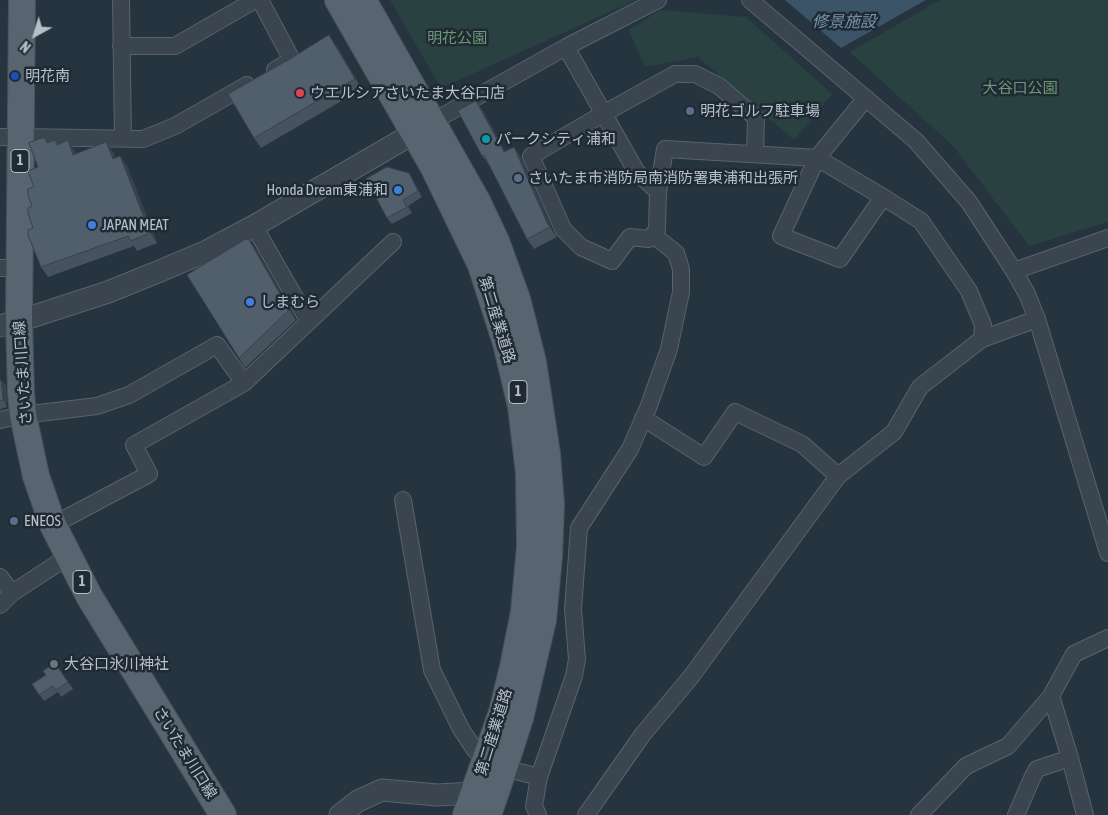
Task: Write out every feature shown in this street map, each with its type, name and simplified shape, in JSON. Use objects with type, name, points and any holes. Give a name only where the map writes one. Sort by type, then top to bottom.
[{"type":"main road","name":"さいたま川口線","points":[[22,0],[10,137],[9,324],[21,393],[12,418],[54,525],[89,596],[223,815]]},
{"type":"main road","name":"第二産業道路","points":[[338,0],[422,128]]},
{"type":"main road","name":"第二産業道路","points":[[363,0],[422,128],[433,166],[481,265],[506,343],[521,406],[529,473],[530,547],[524,612],[502,712],[488,815]]},
{"type":"main road","name":"第二産業道路","points":[[470,804],[496,761]]},
{"type":"street","points":[[121,0],[123,138]]},
{"type":"street","points":[[121,46],[174,46],[255,0]]},
{"type":"street","points":[[10,137],[143,139],[175,126],[292,60],[260,0]]},
{"type":"street","points":[[9,324],[108,292],[207,251],[566,47],[658,0]]},
{"type":"street","points":[[750,0],[916,141],[964,195],[1014,271],[1027,294],[1037,320],[1108,553]]},
{"type":"street","points":[[566,47],[636,171],[658,192]]},
{"type":"street","points":[[755,154],[756,118],[719,86],[695,74],[675,74],[531,156],[563,229],[581,247],[612,261],[630,237],[649,239],[657,230],[658,192],[665,149],[817,158],[921,221],[969,291],[983,326],[982,339]]},
{"type":"street","points":[[866,98],[817,158],[781,236],[840,259],[883,197]]},
{"type":"street","points":[[254,226],[309,322]]},
{"type":"street","points":[[538,815],[534,806],[540,777],[574,676],[577,659],[573,609],[579,528],[630,449],[669,349],[681,292],[681,269],[676,253],[653,235]]},
{"type":"street","points":[[1014,271],[1108,238]]},
{"type":"street","points":[[54,525],[149,474],[134,445],[244,383],[393,242]]},
{"type":"street","points":[[586,815],[643,734],[690,678],[838,476],[894,432],[920,387],[982,339],[1037,320]]},
{"type":"street","points":[[12,418],[97,406],[129,395],[217,345],[244,383]]},
{"type":"street","points":[[643,418],[704,457],[734,412],[802,444],[838,476]]},
{"type":"street","points":[[402,500],[432,670],[461,729],[475,750],[496,761],[540,777]]},
{"type":"street","points":[[0,605],[12,593],[69,556]]},
{"type":"street","points":[[0,577],[12,593]]},
{"type":"street","points":[[919,815],[966,766],[1008,746],[1051,696],[1074,654],[1108,638]]},
{"type":"street","points":[[1051,696],[1085,815]]},
{"type":"street","points":[[1016,815],[1037,770],[1070,758]]},
{"type":"street","points":[[340,815],[358,801],[382,790],[437,795],[470,804]]},
{"type":"green space","name":"明花公園","points":[[390,0],[636,0],[441,88]]},
{"type":"green space","name":"大谷口公園","points":[[940,0],[1108,0],[1108,222],[1029,246],[954,147],[850,52]]},
{"type":"green space","points":[[660,10],[746,17],[832,94],[794,140],[698,57],[645,67],[629,30]]},
{"type":"water","name":"修景施設","points":[[785,0],[926,0],[841,48]]},
{"type":"building","points":[[329,35],[355,79],[254,138],[228,94]]},
{"type":"building","points":[[476,101],[504,152],[514,147],[550,227],[527,239],[484,155],[482,156],[458,111]]},
{"type":"building","points":[[45,138],[47,143],[55,140],[57,145],[68,140],[73,155],[106,142],[113,159],[120,156],[150,233],[131,241],[128,236],[41,267],[28,235],[28,230],[33,228],[28,213],[28,208],[32,206],[28,189],[34,187],[28,171],[38,167],[29,143]]},
{"type":"building","points":[[387,167],[409,173],[418,191],[403,200],[407,207],[387,218],[366,179]]},
{"type":"building","points":[[246,239],[249,240],[289,310],[239,358],[187,275]]},
{"type":"building","points":[[0,380],[3,400],[0,401]]},
{"type":"building","points":[[55,663],[68,682],[56,690],[53,686],[39,695],[32,684],[46,675],[43,671]]},
{"type":"place","name":"明花南","points":[[15,76]]},
{"type":"place","name":"ウエルシアさいたま大谷口店","points":[[300,93]]},
{"type":"place","name":"明花ゴルフ駐車場","points":[[690,111]]},
{"type":"place","name":"パークシティ浦和","points":[[486,139]]},
{"type":"place","name":"さいたま市消防局南消防署東浦和出張所","points":[[518,178]]},
{"type":"place","name":"Honda Dream東浦和","points":[[398,190]]},
{"type":"place","name":"JAPAN MEAT","points":[[92,225]]},
{"type":"place","name":"しまむら","points":[[250,302]]},
{"type":"place","name":"ENEOS","points":[[14,521]]},
{"type":"place","name":"大谷口氷川神社","points":[[54,664]]}]
